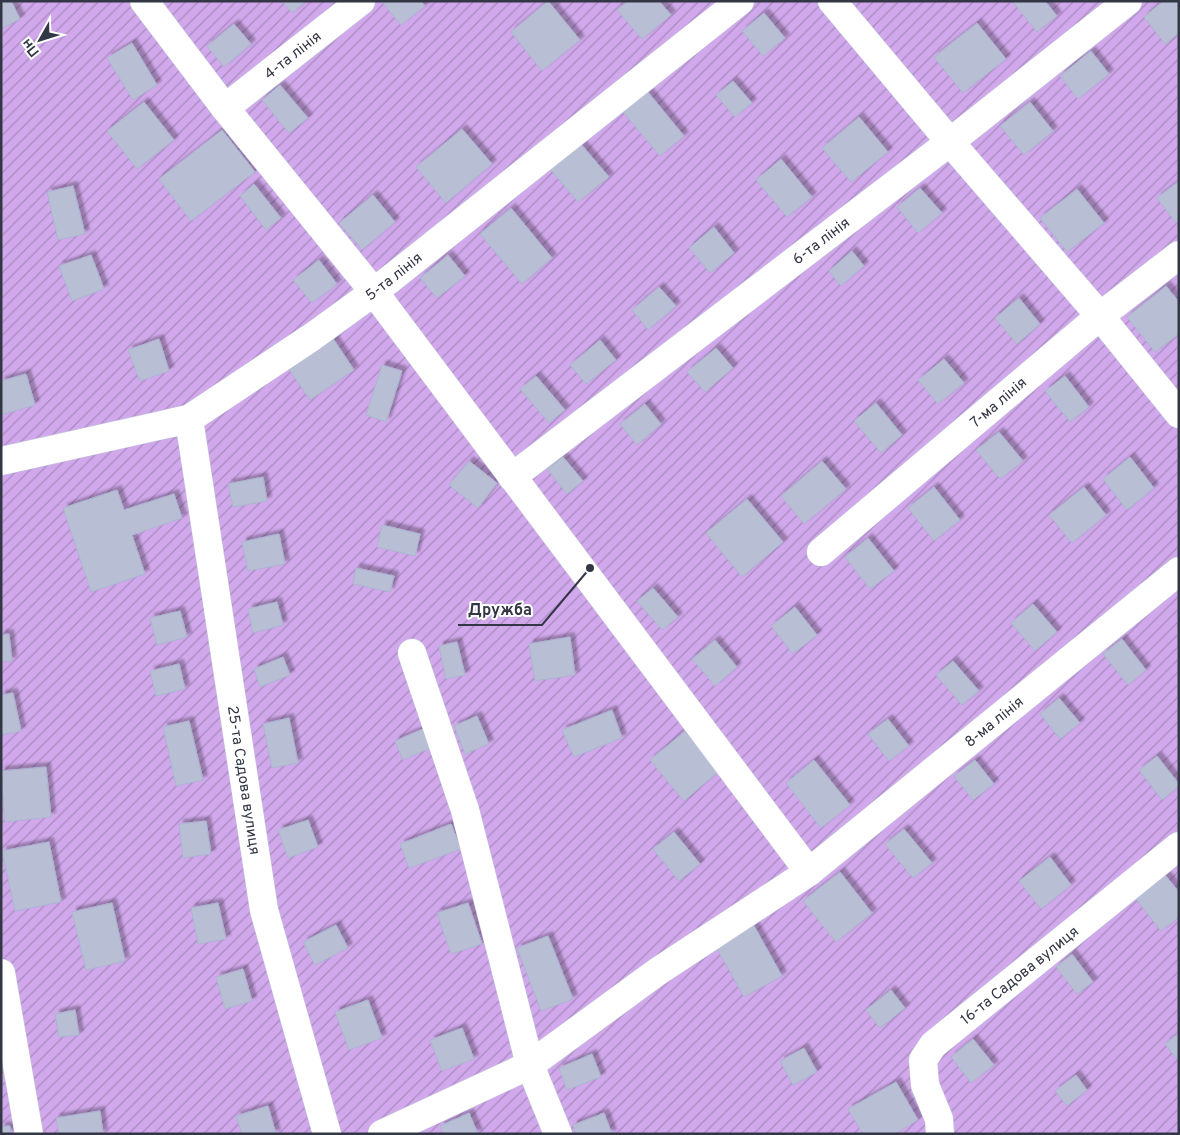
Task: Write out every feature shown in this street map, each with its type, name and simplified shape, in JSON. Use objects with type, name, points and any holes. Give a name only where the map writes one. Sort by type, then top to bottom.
[{"type":"street","points":[[144,1],[225,108],[374,292],[809,872]]},
{"type":"street","name":"4-та лінія","points":[[225,108],[362,1]]},
{"type":"street","name":"5-та лінія","points":[[184,420],[312,337],[374,292],[740,1]]},
{"type":"street","points":[[832,1],[1100,316],[1179,414]]},
{"type":"street","name":"6-та лінія","points":[[512,477],[950,142],[1128,1]]},
{"type":"street","name":"7-ма лінія","points":[[821,552],[1100,316],[1179,255]]},
{"type":"street","points":[[1,461],[184,420]]},
{"type":"street","name":"25-та Садова вулиця","points":[[184,420],[264,910],[326,1134]]},
{"type":"street","name":"8-ма лінія","points":[[382,1134],[530,1065],[657,972],[809,872],[1179,570]]},
{"type":"street","points":[[412,653],[465,810],[530,1065],[558,1134]]},
{"type":"street","name":"16-та Садова вулиця","points":[[940,1134],[938,1119],[925,1086],[923,1060],[933,1045],[1179,846]]},
{"type":"street","points":[[1,974],[29,1134]]},
{"type":"shaded area","points":[[1,1],[1179,1],[1179,1134],[1,1134]]},
{"type":"building","points":[[1,1],[11,1],[20,19],[1,29]]},
{"type":"building","points":[[282,1],[306,1],[292,13]]},
{"type":"building","points":[[383,1],[421,1],[425,6],[401,25]]},
{"type":"building","points":[[548,1],[580,40],[542,71],[511,32]]},
{"type":"building","points":[[628,1],[659,1],[671,15],[642,39],[617,10]]},
{"type":"building","points":[[1012,1],[1045,1],[1057,16],[1037,32]]},
{"type":"building","points":[[1163,1],[1179,1],[1179,33],[1165,44],[1144,17]]},
{"type":"building","points":[[764,13],[785,38],[763,56],[742,31]]},
{"type":"building","points":[[977,23],[1006,59],[963,93],[934,57]]},
{"type":"building","points":[[234,24],[251,44],[224,67],[207,46]]},
{"type":"building","points":[[132,43],[157,85],[133,100],[107,58]]},
{"type":"building","points":[[1091,51],[1109,74],[1078,99],[1060,76]]},
{"type":"building","points":[[733,81],[752,103],[735,117],[716,95]]},
{"type":"building","points":[[280,85],[308,118],[289,133],[262,100]]},
{"type":"building","points":[[643,86],[684,136],[660,156],[618,106]]},
{"type":"building","points":[[144,102],[174,140],[137,169],[107,131]]},
{"type":"building","points":[[1030,102],[1053,131],[1024,155],[1000,126]]},
{"type":"building","points":[[859,117],[888,152],[851,182],[822,148]]},
{"type":"building","points":[[462,129],[492,164],[446,203],[416,167]]},
{"type":"building","points":[[222,130],[255,172],[191,221],[159,179]]},
{"type":"building","points":[[580,143],[609,177],[578,202],[549,168]]},
{"type":"building","points":[[781,159],[812,197],[787,217],[756,180]]},
{"type":"building","points":[[1179,181],[1179,221],[1176,223],[1157,198]]},
{"type":"building","points":[[254,184],[281,218],[266,230],[240,196]]},
{"type":"building","points":[[73,186],[85,234],[58,240],[47,192]]},
{"type":"building","points":[[920,188],[942,213],[918,233],[897,207]]},
{"type":"building","points":[[1077,189],[1104,223],[1067,252],[1040,218]]},
{"type":"building","points":[[373,195],[395,222],[362,250],[339,223]]},
{"type":"building","points":[[511,208],[552,258],[522,284],[480,234]]},
{"type":"building","points":[[714,227],[734,253],[710,273],[689,248]]},
{"type":"building","points":[[852,251],[864,266],[841,286],[829,271]]},
{"type":"building","points":[[91,255],[104,289],[72,301],[59,266]]},
{"type":"building","points":[[448,255],[465,276],[437,298],[420,278]]},
{"type":"building","points":[[319,260],[337,284],[312,303],[293,280]]},
{"type":"building","points":[[1166,286],[1179,302],[1179,334],[1155,352],[1127,317]]},
{"type":"building","points":[[659,287],[676,306],[648,330],[632,310]]},
{"type":"building","points":[[1019,298],[1040,324],[1017,344],[995,318]]},
{"type":"building","points":[[330,334],[354,370],[310,400],[286,365]]},
{"type":"building","points":[[159,339],[169,371],[140,381],[128,350]]},
{"type":"building","points":[[600,340],[616,360],[586,384],[570,365]]},
{"type":"building","points":[[716,348],[733,368],[705,392],[687,372]]},
{"type":"building","points":[[944,359],[964,383],[938,404],[918,380]]},
{"type":"building","points":[[382,365],[402,371],[386,422],[366,415]]},
{"type":"building","points":[[26,374],[35,405],[1,415],[1,381]]},
{"type":"building","points":[[536,376],[565,410],[549,423],[520,389]]},
{"type":"building","points":[[1065,376],[1089,407],[1070,422],[1045,391]]},
{"type":"building","points":[[876,403],[902,435],[881,453],[854,421]]},
{"type":"building","points":[[645,404],[661,424],[637,445],[620,424]]},
{"type":"building","points":[[999,432],[1023,461],[1000,479],[976,450]]},
{"type":"building","points":[[563,457],[583,481],[567,494],[547,469]]},
{"type":"building","points":[[1130,457],[1154,488],[1127,510],[1103,479]]},
{"type":"building","points":[[469,461],[497,483],[478,508],[449,485]]},
{"type":"building","points":[[822,461],[846,489],[804,524],[781,496]]},
{"type":"building","points":[[263,477],[267,501],[233,507],[228,484]]},
{"type":"building","points":[[934,487],[960,520],[934,541],[908,508]]},
{"type":"building","points":[[1084,487],[1106,515],[1072,543],[1049,515]]},
{"type":"building","points":[[117,490],[124,510],[174,494],[182,518],[132,535],[145,574],[91,592],[63,508]]},
{"type":"building","points":[[747,499],[783,542],[742,577],[706,533]]},
{"type":"building","points":[[382,525],[420,534],[415,556],[377,547]]},
{"type":"building","points":[[279,534],[285,564],[248,571],[242,542]]},
{"type":"building","points":[[868,538],[894,571],[870,589],[845,557]]},
{"type":"building","points":[[356,568],[394,576],[390,592],[353,584]]},
{"type":"building","points":[[653,588],[678,617],[662,630],[637,601]]},
{"type":"building","points":[[277,602],[283,625],[253,633],[248,609]]},
{"type":"building","points":[[1033,604],[1057,632],[1035,651],[1011,623]]},
{"type":"building","points":[[795,607],[817,635],[793,654],[771,626]]},
{"type":"building","points":[[180,611],[187,637],[157,645],[150,618]]},
{"type":"building","points":[[9,634],[12,661],[1,662],[1,635]]},
{"type":"building","points":[[570,637],[575,675],[535,681],[529,644]]},
{"type":"building","points":[[1122,639],[1146,670],[1128,685],[1103,654]]},
{"type":"building","points":[[715,640],[737,667],[715,686],[692,659]]},
{"type":"building","points":[[457,642],[465,675],[446,679],[439,646]]},
{"type":"building","points":[[283,657],[290,675],[260,687],[254,669]]},
{"type":"building","points":[[953,661],[979,691],[962,705],[936,675]]},
{"type":"building","points":[[179,664],[185,689],[156,696],[150,671]]},
{"type":"building","points":[[13,693],[21,731],[1,735],[1,695]]},
{"type":"building","points":[[1059,698],[1080,723],[1060,739],[1040,714]]},
{"type":"building","points":[[612,710],[622,738],[574,757],[562,730]]},
{"type":"building","points":[[477,716],[489,744],[465,754],[454,726]]},
{"type":"building","points":[[289,718],[298,763],[272,768],[263,724]]},
{"type":"building","points":[[888,719],[909,746],[889,761],[868,734]]},
{"type":"building","points":[[189,721],[203,780],[176,786],[163,727]]},
{"type":"building","points":[[425,728],[433,747],[403,760],[395,741]]},
{"type":"building","points":[[685,731],[718,772],[684,801],[650,760]]},
{"type":"building","points":[[1157,756],[1179,784],[1162,800],[1139,770]]},
{"type":"building","points":[[814,760],[850,805],[821,828],[786,783]]},
{"type":"building","points":[[975,760],[994,784],[973,800],[954,776]]},
{"type":"building","points":[[46,767],[51,817],[5,822],[1,771]]},
{"type":"building","points":[[308,820],[318,847],[288,858],[278,830]]},
{"type":"building","points":[[206,821],[211,854],[183,858],[179,824]]},
{"type":"building","points":[[451,824],[461,849],[409,868],[400,844]]},
{"type":"building","points":[[904,829],[932,863],[913,878],[885,844]]},
{"type":"building","points":[[674,832],[700,864],[679,881],[653,849]]},
{"type":"building","points":[[49,842],[61,902],[15,911],[2,851]]},
{"type":"building","points":[[1050,857],[1071,885],[1041,909],[1019,881]]},
{"type":"building","points":[[840,872],[872,913],[836,942],[803,901]]},
{"type":"building","points":[[1165,875],[1179,892],[1179,917],[1161,931],[1135,898]]},
{"type":"building","points":[[112,903],[125,961],[86,970],[72,912]]},
{"type":"building","points":[[218,903],[226,939],[198,944],[191,908]]},
{"type":"building","points":[[468,903],[482,944],[451,954],[437,913]]},
{"type":"building","points":[[753,924],[782,976],[744,997],[715,945]]},
{"type":"building","points":[[336,925],[348,948],[315,965],[303,942]]},
{"type":"building","points":[[548,936],[573,999],[541,1011],[517,948]]},
{"type":"building","points":[[1072,954],[1093,982],[1077,994],[1056,967]]},
{"type":"building","points":[[243,969],[252,1001],[225,1009],[216,977]]},
{"type":"building","points":[[891,990],[905,1008],[880,1028],[866,1010]]},
{"type":"building","points":[[368,1000],[382,1038],[349,1050],[335,1012]]},
{"type":"building","points":[[75,1010],[79,1035],[59,1037],[55,1014]]},
{"type":"building","points":[[462,1028],[474,1059],[442,1071],[430,1040]]},
{"type":"building","points":[[1179,1033],[1179,1062],[1165,1044]]},
{"type":"building","points":[[973,1039],[994,1065],[971,1083],[951,1057]]},
{"type":"building","points":[[804,1048],[817,1072],[793,1085],[780,1061]]},
{"type":"building","points":[[592,1054],[601,1077],[567,1090],[559,1068]]},
{"type":"building","points":[[1076,1075],[1087,1090],[1067,1106],[1055,1091]]},
{"type":"building","points":[[896,1082],[918,1120],[895,1134],[863,1134],[848,1109]]},
{"type":"building","points":[[268,1106],[276,1134],[242,1134],[236,1116]]},
{"type":"building","points":[[100,1111],[103,1134],[59,1134],[56,1118]]},
{"type":"building","points":[[469,1113],[478,1134],[443,1134],[440,1126]]},
{"type":"building","points":[[604,1113],[612,1134],[576,1134],[573,1125]]},
{"type":"building","points":[[10,1126],[11,1134],[1,1134],[1,1127]]},
{"type":"place","name":"Дружба","points":[[590,568]]}]
